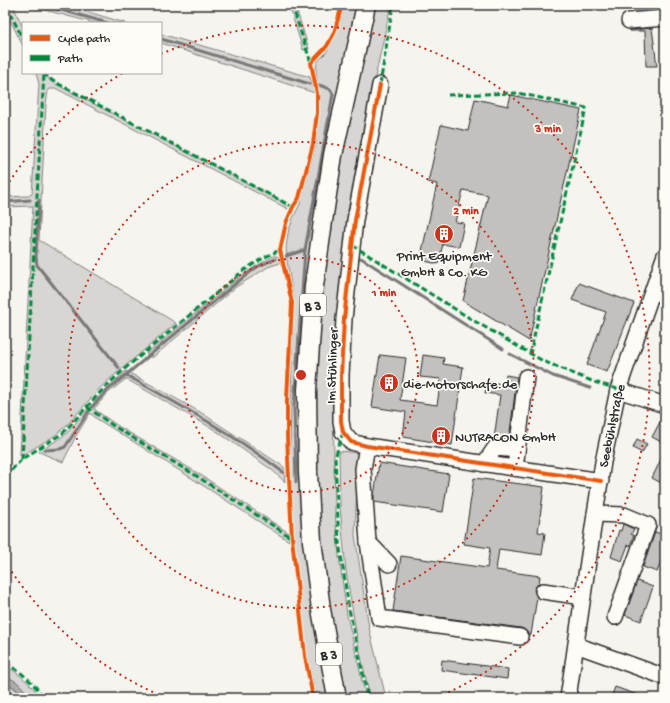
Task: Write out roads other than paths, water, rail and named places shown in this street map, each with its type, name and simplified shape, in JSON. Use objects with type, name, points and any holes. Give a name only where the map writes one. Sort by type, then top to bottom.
[{"type":"main road","name":"B 3","points":[[337,698],[321,609],[312,541],[308,472],[307,390],[314,286],[333,155],[366,5]]},
{"type":"street","points":[[629,21],[665,18]]},
{"type":"street","name":"Im Stühlinger","points":[[380,85],[355,220],[345,313],[340,421],[343,432],[351,442],[367,446],[601,481]]},
{"type":"street","name":"Seebühlstraße","points":[[568,698],[595,514],[618,390],[665,255]]},
{"type":"street","points":[[515,468],[526,377]]},
{"type":"street","points":[[618,390],[665,404]]},
{"type":"street","points":[[367,446],[363,469],[368,542],[379,618],[520,637]]},
{"type":"street","points":[[484,464],[495,448],[517,450]]},
{"type":"street","points":[[595,514],[624,515],[648,524],[615,617]]},
{"type":"street","points":[[368,542],[389,564]]},
{"type":"street","points":[[543,591],[583,597]]},
{"type":"street","points":[[576,645],[665,677]]},
{"type":"waterway","points":[[43,5],[104,22]]},
{"type":"waterway","points":[[162,39],[310,84]]},
{"type":"waterway","points":[[296,482],[294,406],[305,250],[333,94],[330,89],[319,85]]},
{"type":"waterway","points":[[5,202],[30,200]]},
{"type":"waterway","points":[[39,200],[36,256],[37,265],[119,368]]},
{"type":"waterway","points":[[286,256],[305,250]]},
{"type":"waterway","points":[[361,258],[503,349]]},
{"type":"waterway","points":[[92,407],[109,389],[240,280],[257,267],[275,259]]},
{"type":"waterway","points":[[510,354],[553,376],[590,388]]},
{"type":"waterway","points":[[126,375],[227,433],[284,473]]},
{"type":"waterway","points":[[45,450],[60,449],[65,447],[89,411]]},
{"type":"place","name":"Print Equipment GmbH & Co. KG","points":[[444,234]]},
{"type":"place","name":"die-Motorschafe.de","points":[[389,383]]},
{"type":"place","name":"NUTRACON GmbH","points":[[441,436]]}]
